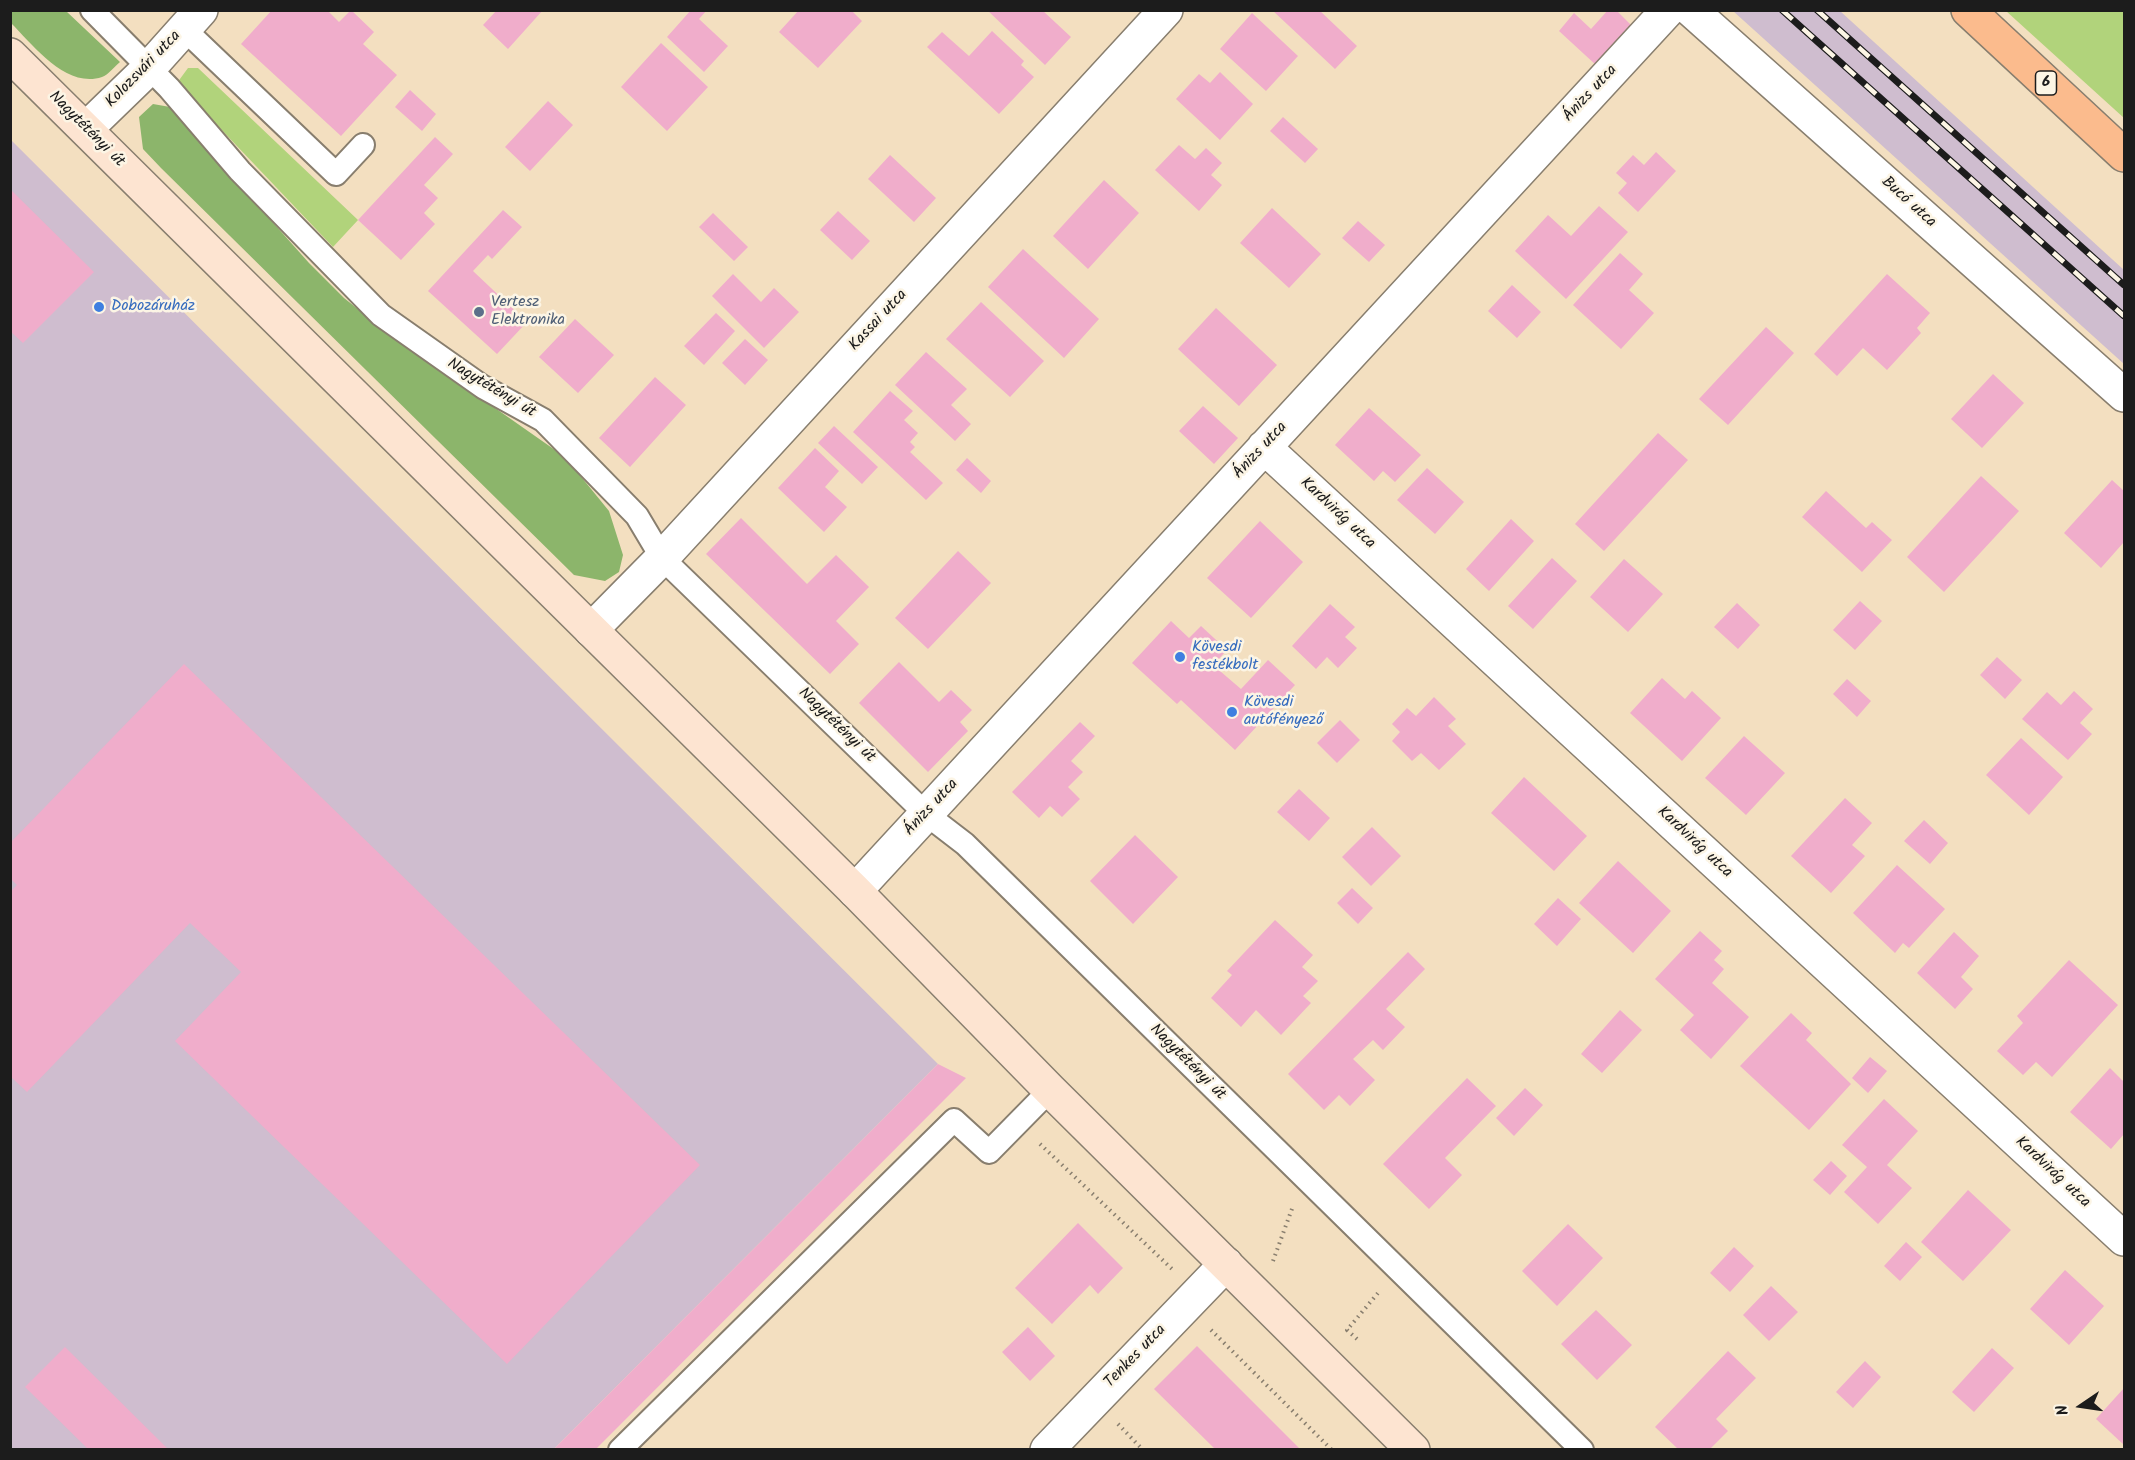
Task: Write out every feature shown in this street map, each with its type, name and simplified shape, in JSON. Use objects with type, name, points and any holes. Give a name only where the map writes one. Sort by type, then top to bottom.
[{"type":"main road","name":"6","points":[[1968,10],[2124,155]]},
{"type":"main road","name":"Nagytétényi út","points":[[10,55],[855,891],[1050,1090],[1413,1449]]},
{"type":"street","name":"Kassai utca","points":[[591,630],[662,558],[1166,10]]},
{"type":"street","name":"Ánizs utca","points":[[855,891],[1668,10]]},
{"type":"street","name":"Bucó utca","points":[[1691,10],[2124,395]]},
{"type":"street","name":"Kolozsvári utca","points":[[86,129],[150,67],[193,20]]},
{"type":"street","name":"Kardvirág utca","points":[[1264,447],[2124,1239]]},
{"type":"street","name":"Tenkes utca","points":[[1047,1449],[1226,1264]]},
{"type":"lane","name":"Nagytétényi út","points":[[92,10],[150,67],[240,171],[381,315],[483,387],[543,420],[637,516],[662,558],[926,814],[965,844],[1582,1449]]},
{"type":"lane","points":[[193,20],[336,174],[363,145]]},
{"type":"lane","points":[[620,1449],[954,1120],[989,1152],[1050,1090]]},
{"type":"path","points":[[1018,1122],[1180,1277],[1207,1326],[1332,1449]]},
{"type":"path","points":[[1278,1250],[1303,1177]]},
{"type":"path","points":[[1357,1339],[1347,1330],[1398,1270]]},
{"type":"path","points":[[1115,1421],[1143,1449]]},
{"type":"shaded area","points":[[1733,11],[1840,11],[2124,270],[2124,364]]},
{"type":"shaded area","points":[[10,139],[938,1064],[554,1449],[11,1449]]},
{"type":"green space","points":[[10,11],[66,11],[120,62],[102,77],[89,79],[76,77],[63,71],[40,53],[11,23]]},
{"type":"green space","points":[[2006,11],[2124,11],[2124,118]]},
{"type":"green space","points":[[188,68],[198,68],[358,220],[333,247],[177,83]]},
{"type":"green space","points":[[153,104],[170,107],[309,263],[344,298],[388,333],[565,457],[609,511],[623,555],[619,572],[605,581],[574,575],[161,168],[143,149],[139,117]]},
{"type":"building","points":[[272,10],[327,10],[339,22],[351,10],[374,32],[363,44],[397,75],[341,136],[241,44]]},
{"type":"building","points":[[497,10],[543,10],[508,49],[483,25]]},
{"type":"building","points":[[691,10],[707,10],[699,19],[728,46],[704,72],[667,37]]},
{"type":"building","points":[[799,10],[851,10],[862,21],[818,68],[779,32]]},
{"type":"building","points":[[987,10],[1042,10],[1071,37],[1045,65]]},
{"type":"building","points":[[1272,10],[1319,10],[1357,46],[1335,69]]},
{"type":"building","points":[[1608,10],[1616,10],[1633,27],[1597,66],[1559,31],[1574,13],[1591,29]]},
{"type":"building","points":[[1252,13],[1298,56],[1266,91],[1220,49]]},
{"type":"building","points":[[992,31],[1024,61],[1021,65],[1034,77],[999,114],[927,47],[942,32],[969,56]]},
{"type":"building","points":[[661,43],[708,87],[667,131],[621,87]]},
{"type":"building","points":[[1220,72],[1253,104],[1220,140],[1176,99],[1199,74],[1210,83]]},
{"type":"building","points":[[410,90],[436,114],[422,131],[395,107]]},
{"type":"building","points":[[548,101],[573,125],[530,171],[505,147]]},
{"type":"building","points":[[1283,117],[1318,149],[1305,163],[1270,131]]},
{"type":"building","points":[[435,137],[453,154],[424,185],[438,198],[424,213],[435,224],[401,260],[358,220]]},
{"type":"building","points":[[1179,145],[1195,159],[1206,148],[1222,163],[1211,175],[1222,185],[1199,211],[1155,170]]},
{"type":"building","points":[[1656,152],[1676,171],[1638,212],[1618,193],[1627,183],[1616,173],[1633,155],[1644,165]]},
{"type":"building","points":[[890,155],[936,198],[914,222],[868,179]]},
{"type":"building","points":[[1104,180],[1139,213],[1088,269],[1053,236]]},
{"type":"building","points":[[10,189],[94,272],[23,343],[10,331]]},
{"type":"building","points":[[1599,206],[1628,232],[1566,299],[1515,251],[1548,215],[1571,236]]},
{"type":"building","points":[[1272,208],[1321,254],[1289,288],[1240,243]]},
{"type":"building","points":[[503,210],[522,227],[492,259],[488,255],[473,271],[527,322],[497,354],[428,291]]},
{"type":"building","points":[[838,211],[870,241],[852,260],[820,230]]},
{"type":"building","points":[[713,213],[748,247],[734,261],[699,227]]},
{"type":"building","points":[[1358,221],[1385,245],[1369,262],[1342,238]]},
{"type":"building","points":[[1023,249],[1099,319],[1064,358],[988,287]]},
{"type":"building","points":[[1620,253],[1643,274],[1629,290],[1654,313],[1621,349],[1573,305]]},
{"type":"building","points":[[733,274],[761,302],[774,288],[799,312],[764,348],[712,296]]},
{"type":"building","points":[[1887,274],[1930,313],[1917,328],[1921,333],[1887,370],[1863,348],[1837,376],[1814,354]]},
{"type":"building","points":[[1512,285],[1541,312],[1517,338],[1488,311]]},
{"type":"building","points":[[981,302],[1044,361],[1010,397],[946,339]]},
{"type":"building","points":[[1216,308],[1277,365],[1239,406],[1178,349]]},
{"type":"building","points":[[716,313],[735,331],[704,365],[684,346]]},
{"type":"building","points":[[575,319],[614,355],[578,393],[539,357]]},
{"type":"building","points":[[1766,327],[1794,353],[1728,425],[1699,399]]},
{"type":"building","points":[[745,339],[768,360],[745,385],[722,363]]},
{"type":"building","points":[[926,352],[967,389],[951,405],[971,424],[955,441],[895,385]]},
{"type":"building","points":[[1993,374],[2024,403],[1982,448],[1951,419]]},
{"type":"building","points":[[655,377],[686,405],[630,467],[599,438]]},
{"type":"building","points":[[890,391],[913,411],[904,420],[918,433],[910,442],[915,447],[910,452],[943,483],[926,500],[853,432]]},
{"type":"building","points":[[1203,406],[1238,438],[1214,464],[1179,431]]},
{"type":"building","points":[[1369,408],[1421,455],[1395,482],[1383,471],[1374,481],[1335,445]]},
{"type":"building","points":[[834,426],[878,467],[862,484],[818,443]]},
{"type":"building","points":[[1658,433],[1688,460],[1604,551],[1575,524]]},
{"type":"building","points":[[815,448],[839,471],[825,487],[847,507],[824,532],[778,488]]},
{"type":"building","points":[[967,458],[991,481],[981,493],[956,470]]},
{"type":"building","points":[[1427,468],[1464,502],[1435,534],[1397,500]]},
{"type":"building","points":[[1981,476],[2019,511],[1944,592],[1907,557]]},
{"type":"building","points":[[2112,480],[2124,491],[2124,542],[2101,568],[2064,533]]},
{"type":"building","points":[[1826,491],[1866,528],[1872,522],[1892,540],[1862,572],[1802,517]]},
{"type":"building","points":[[741,518],[807,584],[836,555],[869,587],[836,621],[859,644],[830,674],[706,554]]},
{"type":"building","points":[[1511,519],[1534,541],[1489,591],[1466,569]]},
{"type":"building","points":[[1260,521],[1303,562],[1251,618],[1207,578]]},
{"type":"building","points":[[958,551],[991,583],[928,649],[895,618]]},
{"type":"building","points":[[1552,558],[1577,581],[1533,629],[1508,606]]},
{"type":"building","points":[[1624,559],[1663,594],[1628,632],[1590,597]]},
{"type":"building","points":[[1860,601],[1882,621],[1855,650],[1833,630]]},
{"type":"building","points":[[1737,603],[1760,625],[1738,649],[1714,627]]},
{"type":"building","points":[[1330,604],[1355,627],[1345,637],[1357,648],[1338,668],[1327,657],[1316,669],[1292,646]]},
{"type":"building","points":[[1171,621],[1189,638],[1201,626],[1227,650],[1213,665],[1241,689],[1268,660],[1295,685],[1235,750],[1181,700],[1177,704],[1132,663]]},
{"type":"building","points":[[1997,657],[2022,680],[2005,699],[1980,675]]},
{"type":"building","points":[[899,662],[939,702],[951,690],[972,710],[960,722],[968,731],[928,772],[859,703]]},
{"type":"building","points":[[184,664],[700,1165],[507,1364],[175,1041],[241,972],[190,923],[27,1092],[10,1076],[10,892],[17,885],[10,878],[10,843]]},
{"type":"building","points":[[1662,678],[1685,699],[1692,691],[1721,718],[1682,761],[1630,713]]},
{"type":"building","points":[[1847,679],[1871,701],[1857,717],[1833,694]]},
{"type":"building","points":[[2074,691],[2093,709],[2080,723],[2092,734],[2068,760],[2022,719],[2047,692],[2061,705]]},
{"type":"building","points":[[1434,697],[1456,719],[1448,726],[1466,744],[1439,770],[1421,753],[1412,761],[1392,741],[1400,732],[1392,724],[1407,708],[1416,716]]},
{"type":"building","points":[[1340,720],[1360,740],[1337,763],[1317,743]]},
{"type":"building","points":[[1080,722],[1095,736],[1071,761],[1083,772],[1068,787],[1080,799],[1062,817],[1050,806],[1039,818],[1012,792]]},
{"type":"building","points":[[1744,736],[1785,773],[1746,815],[1705,778]]},
{"type":"building","points":[[2021,738],[2063,777],[2029,815],[1986,775]]},
{"type":"building","points":[[1524,777],[1587,836],[1554,871],[1491,813]]},
{"type":"building","points":[[1299,789],[1330,818],[1309,841],[1277,812]]},
{"type":"building","points":[[1845,798],[1872,823],[1852,845],[1865,856],[1831,893],[1791,856]]},
{"type":"building","points":[[1924,820],[1948,843],[1930,864],[1904,841]]},
{"type":"building","points":[[1372,827],[1401,856],[1371,886],[1342,857]]},
{"type":"building","points":[[1135,835],[1178,877],[1133,924],[1090,881]]},
{"type":"building","points":[[1618,861],[1671,911],[1633,953],[1579,903]]},
{"type":"building","points":[[1897,865],[1945,909],[1909,948],[1903,943],[1895,953],[1853,913]]},
{"type":"building","points":[[1352,888],[1373,908],[1358,924],[1337,903]]},
{"type":"building","points":[[1558,898],[1581,919],[1557,946],[1534,924]]},
{"type":"building","points":[[1275,920],[1313,955],[1302,967],[1318,981],[1303,996],[1311,1003],[1281,1035],[1256,1010],[1241,1027],[1211,998],[1232,975],[1227,971]]},
{"type":"building","points":[[1700,931],[1722,951],[1714,960],[1724,969],[1712,983],[1749,1017],[1711,1059],[1680,1030],[1694,1015],[1655,979]]},
{"type":"building","points":[[1954,932],[1979,956],[1961,977],[1973,989],[1955,1009],[1917,973]]},
{"type":"building","points":[[1408,952],[1425,969],[1386,1009],[1405,1027],[1383,1050],[1373,1040],[1353,1059],[1375,1080],[1350,1106],[1339,1095],[1324,1110],[1288,1074]]},
{"type":"building","points":[[2069,960],[2118,1005],[2052,1077],[2036,1062],[2023,1075],[1997,1051],[2023,1023],[2017,1016]]},
{"type":"building","points":[[1620,1010],[1642,1030],[1602,1073],[1581,1054]]},
{"type":"building","points":[[1791,1013],[1812,1033],[1806,1040],[1851,1084],[1809,1130],[1740,1066]]},
{"type":"building","points":[[1870,1057],[1887,1071],[1868,1093],[1852,1078]]},
{"type":"building","points":[[938,1064],[966,1078],[596,1449],[554,1449]]},
{"type":"building","points":[[2110,1068],[2124,1082],[2124,1134],[2111,1149],[2070,1112]]},
{"type":"building","points":[[1467,1078],[1496,1106],[1445,1158],[1462,1175],[1429,1209],[1383,1164]]},
{"type":"building","points":[[1525,1088],[1543,1105],[1514,1136],[1496,1118]]},
{"type":"building","points":[[1884,1099],[1918,1131],[1887,1165],[1912,1188],[1878,1224],[1844,1192],[1867,1167],[1842,1145]]},
{"type":"building","points":[[1831,1161],[1847,1176],[1830,1195],[1813,1180]]},
{"type":"building","points":[[1968,1190],[2011,1230],[1963,1281],[1921,1242]]},
{"type":"building","points":[[1078,1223],[1123,1268],[1098,1294],[1090,1285],[1052,1324],[1015,1288]]},
{"type":"building","points":[[1568,1224],[1603,1258],[1557,1306],[1522,1271]]},
{"type":"building","points":[[1906,1242],[1922,1257],[1900,1281],[1884,1266]]},
{"type":"building","points":[[1734,1247],[1754,1266],[1730,1292],[1710,1273]]},
{"type":"building","points":[[2065,1270],[2104,1306],[2069,1345],[2030,1309]]},
{"type":"building","points":[[1771,1286],[1798,1312],[1769,1341],[1743,1315]]},
{"type":"building","points":[[1596,1310],[1632,1345],[1597,1380],[1561,1344]]},
{"type":"building","points":[[1028,1327],[1055,1356],[1030,1381],[1002,1352]]},
{"type":"building","points":[[1197,1346],[1300,1449],[1215,1449],[1154,1389]]},
{"type":"building","points":[[65,1347],[168,1449],[88,1449],[25,1387]]},
{"type":"building","points":[[1992,1348],[2014,1368],[1974,1412],[1952,1392]]},
{"type":"building","points":[[1728,1351],[1756,1378],[1716,1419],[1728,1431],[1710,1449],[1678,1449],[1655,1427]]},
{"type":"building","points":[[1865,1361],[1881,1377],[1853,1408],[1836,1392]]},
{"type":"building","points":[[2124,1388],[2124,1445],[2096,1419]]},
{"type":"railway","points":[[1782,10],[2124,316]]},
{"type":"railway","points":[[1817,10],[2124,285]]},
{"type":"place","name":"Dobozáruház","points":[[99,307]]},
{"type":"place","name":"Vertesz Elektronika","points":[[479,312]]},
{"type":"place","name":"Kövesdi festékbolt","points":[[1180,657]]},
{"type":"place","name":"Kövesdi autófényező","points":[[1232,712]]}]
